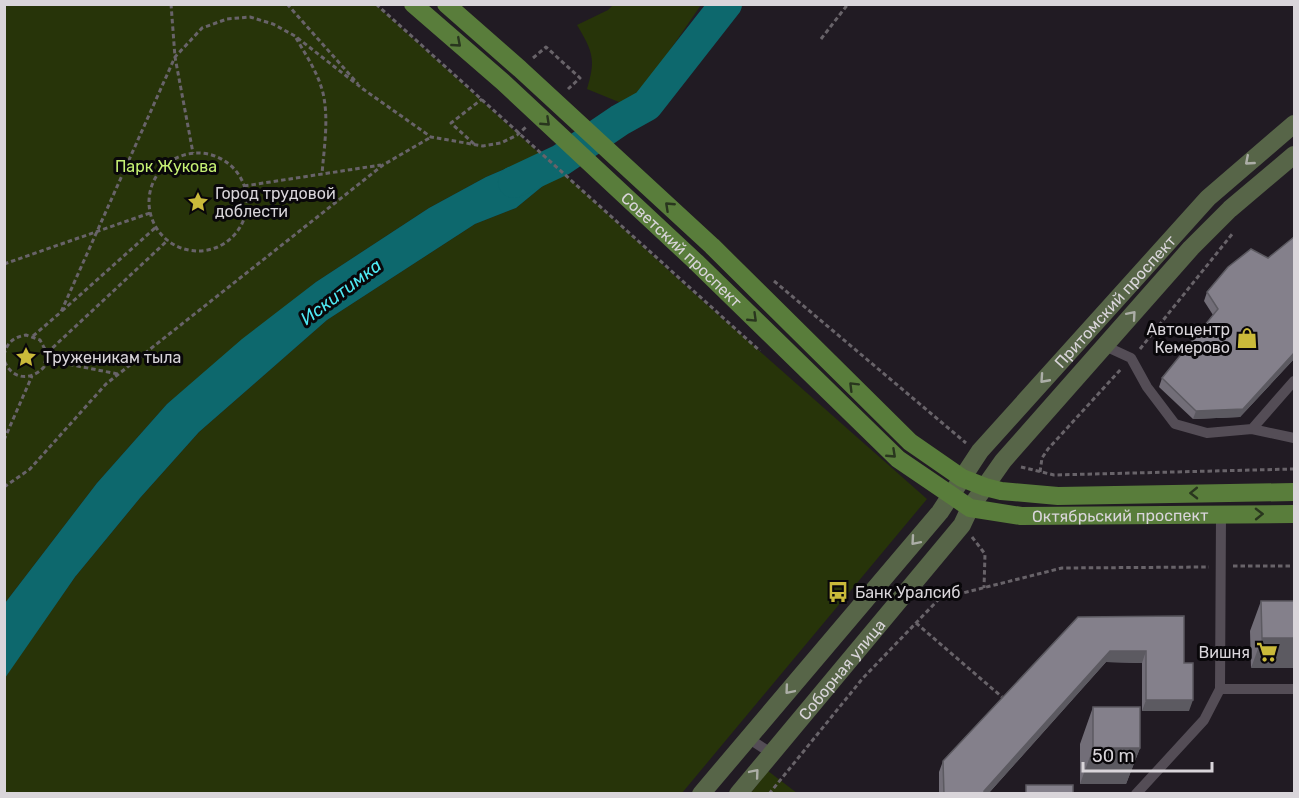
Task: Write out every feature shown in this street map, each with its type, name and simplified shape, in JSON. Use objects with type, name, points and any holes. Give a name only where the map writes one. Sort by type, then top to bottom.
[{"type":"main road","name":"Советский проспект","points":[[412,4],[503,82],[696,262],[898,459],[950,495]]},
{"type":"main road","name":"Советский проспект","points":[[446,4],[526,64],[910,442],[962,477],[985,487]]},
{"type":"main road","name":"Притомский проспект","points":[[950,495],[980,451],[1208,198],[1294,123]]},
{"type":"main road","name":"Притомский проспект","points":[[985,487],[1004,460],[1215,224],[1294,155]]},
{"type":"main road","name":"Октябрьский проспект","points":[[985,487],[1002,491],[1058,496],[1294,492]]},
{"type":"main road","name":"Соборная улица","points":[[738,794],[962,525],[970,508],[985,487]]},
{"type":"main road","name":"Октябрьский проспект","points":[[950,495],[970,508],[1021,516],[1294,514]]},
{"type":"main road","name":"Соборная улица","points":[[701,794],[939,512],[950,495]]},
{"type":"lane","points":[[1105,346],[1131,358],[1147,387],[1175,424],[1208,434],[1252,429],[1294,438]]},
{"type":"lane","points":[[1252,429],[1294,381]]},
{"type":"lane","points":[[1136,794],[1204,720],[1220,689],[1221,515]]},
{"type":"lane","points":[[1220,689],[1294,689]]},
{"type":"lane","points":[[748,738],[771,753]]},
{"type":"path","points":[[171,4],[175,57],[193,153]]},
{"type":"path","points":[[287,4],[363,89]]},
{"type":"path","points":[[376,4],[678,278]]},
{"type":"path","points":[[821,39],[849,4]]},
{"type":"path","points":[[61,312],[175,57],[202,28],[227,19],[250,17],[273,24],[295,36],[363,89],[431,137],[476,146],[501,143],[518,135],[533,121]]},
{"type":"path","points":[[295,36],[313,67],[323,93],[325,120],[322,174]]},
{"type":"path","points":[[526,64],[546,47],[580,78],[564,92]]},
{"type":"path","points":[[476,146],[451,123],[482,99]]},
{"type":"path","points":[[4,487],[30,470],[106,384],[118,374],[383,165],[431,137]]},
{"type":"path","points":[[193,153],[204,153],[224,160],[240,176],[244,186],[246,208],[244,218],[239,228],[224,244],[203,250],[181,248],[168,240],[156,227],[150,213],[149,196],[156,175],[172,160],[193,153]]},
{"type":"path","points":[[244,186],[383,165]]},
{"type":"path","points":[[4,264],[150,213]]},
{"type":"path","points":[[4,355],[10,343],[19,336],[33,336],[156,227]]},
{"type":"path","points":[[1040,472],[1042,458],[1048,449],[1148,340],[1233,232]]},
{"type":"path","points":[[47,353],[168,240]]},
{"type":"path","points":[[773,280],[969,446],[980,451]]},
{"type":"path","points":[[4,440],[32,376],[44,367],[46,360],[47,353],[44,346],[33,336]]},
{"type":"path","points":[[4,338],[10,343]]},
{"type":"path","points":[[4,360],[11,372],[18,376],[32,376]]},
{"type":"path","points":[[46,360],[118,374]]},
{"type":"path","points":[[1004,460],[1040,472],[1059,475],[1294,469]]},
{"type":"path","points":[[769,794],[863,678],[939,599],[1062,568],[1294,566]]},
{"type":"path","points":[[916,623],[1002,697]]},
{"type":"green space","name":"Парк Жукова","points":[[5,5],[376,5],[540,154],[486,177],[429,208],[316,282],[167,404],[97,483],[5,603]]},
{"type":"green space","points":[[613,5],[701,5],[631,107],[587,89],[592,63],[590,49],[577,25],[608,10]]},
{"type":"green space","points":[[561,171],[677,278],[927,499],[682,793],[5,793],[4,678],[75,577],[140,498],[199,432],[327,320],[475,224],[516,208]]},
{"type":"green space","points":[[768,771],[797,793],[750,794]]},
{"type":"water","points":[[540,154],[561,171],[516,208],[475,224],[327,320],[199,432],[140,498],[75,577],[5,678],[5,603],[97,483],[167,404],[242,339],[316,282],[429,208],[486,177]]},
{"type":"building","name":"Автоцентр Кемерово","points":[[1294,237],[1294,353],[1243,409],[1196,411],[1162,378],[1218,309],[1207,292],[1228,267],[1251,249],[1268,258]]},
{"type":"building","points":[[1261,601],[1294,601],[1294,638],[1262,638]]},
{"type":"building","points":[[1184,616],[1184,663],[1193,663],[1193,700],[1146,700],[1146,651],[1110,651],[984,791],[984,794],[944,794],[943,761],[1078,617]]},
{"type":"building","points":[[1093,707],[1140,707],[1140,748],[1093,748]]},
{"type":"building","points":[[1026,785],[1073,785],[1073,794],[1026,794]]},
{"type":"waterway","name":"Искитимка","points":[[514,182],[561,160],[620,120],[647,105],[726,4]]},
{"type":"place","name":"Город трудовой доблести","points":[[198,202]]},
{"type":"place","name":"Автоцентр Кемерово","points":[[1247,338]]},
{"type":"place","name":"Труженикам тыла","points":[[26,357]]},
{"type":"place","name":"Банк Уралсиб","points":[[838,592]]},
{"type":"place","name":"Вишня","points":[[1267,652]]}]
